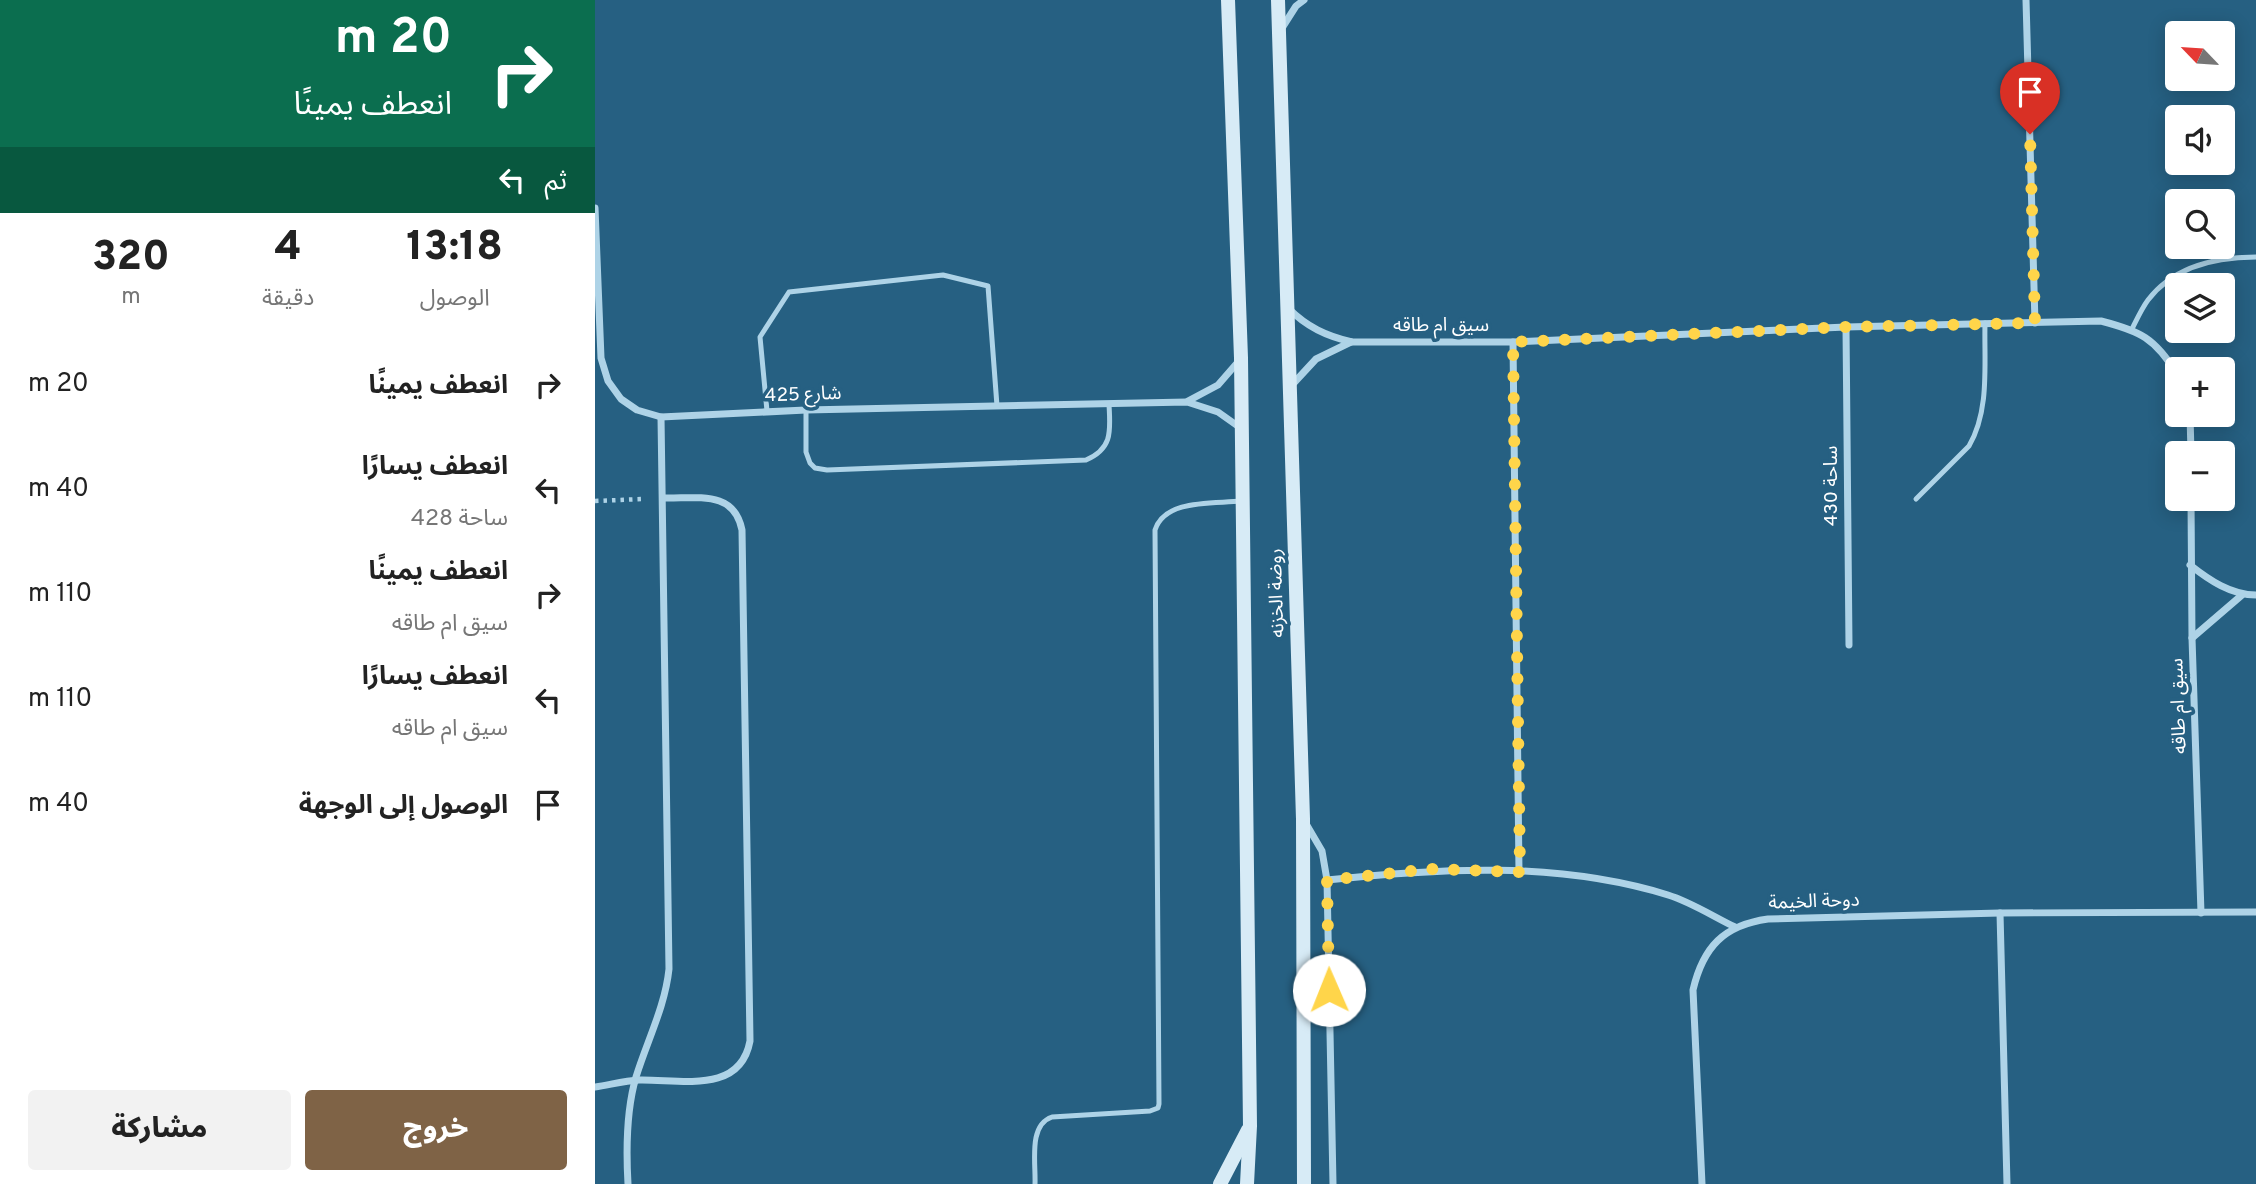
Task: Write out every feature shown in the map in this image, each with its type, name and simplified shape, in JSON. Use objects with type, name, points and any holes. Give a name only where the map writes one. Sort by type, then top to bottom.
[{"type":"street","name":"روضة الخزنه","points":[[1228,0],[1241,358],[1250,1126],[1247,1184]]},
{"type":"street","name":"روضة الخزنه","points":[[1278,0],[1303,819],[1304,1184]]},
{"type":"street","points":[[1279,36],[1296,6],[1304,0]]},
{"type":"street","points":[[2027,0],[2035,323]]},
{"type":"street","name":"شارع 425","points":[[595,208],[601,358],[608,381],[621,399],[637,410],[661,417],[767,411],[1187,402],[1218,412],[1242,429]]},
{"type":"street","name":"سيق ام طاقه","points":[[1288,307],[1316,330],[1333,338],[1352,342],[1513,342],[1846,327],[2101,321],[2132,329],[2152,341],[2165,358]]},
{"type":"street","name":"ساحة 430","points":[[1846,327],[1849,645]]},
{"type":"street","name":"سيق ام طاقه","points":[[1290,388],[1317,359],[1352,342]]},
{"type":"street","points":[[1513,342],[1520,872]]},
{"type":"street","name":"شارع 425","points":[[1187,402],[1218,385],[1231,373],[1241,358]]},
{"type":"street","points":[[628,1184],[628,1125],[635,1080],[661,1010],[669,969],[661,417]]},
{"type":"street","points":[[595,1087],[635,1080],[703,1081],[723,1077],[738,1070],[747,1056],[750,1041],[743,530],[734,509],[726,502],[715,499],[663,498]]},
{"type":"street","name":"سيق ام طاقه","points":[[2191,511],[2190,565],[2201,913]]},
{"type":"street","points":[[2190,565],[2215,582],[2242,595],[2256,595]]},
{"type":"street","points":[[2192,638],[2242,595]]},
{"type":"street","points":[[1303,819],[1322,851],[1327,880],[1333,1184]]},
{"type":"street","points":[[1327,880],[1431,869],[1520,872],[1604,879],[1671,895],[1735,927]]},
{"type":"street","name":"دوحة الخيمة","points":[[1702,1184],[1693,990],[1697,970],[1707,952],[1735,927],[1768,919],[2000,913],[2256,912]]},
{"type":"street","points":[[2000,913],[2007,1184]]},
{"type":"street","points":[[1220,1184],[1250,1126]]},
{"type":"lane","points":[[2132,329],[2148,300],[2176,276],[2210,261],[2256,257]]},
{"type":"lane","points":[[767,411],[760,337],[789,292],[943,275],[988,286],[997,406]]},
{"type":"lane","points":[[1916,499],[1976,436],[1983,408],[1985,323]]},
{"type":"lane","points":[[806,410],[807,458],[815,468],[827,470],[1086,460],[1101,451],[1108,441],[1109,404]]},
{"type":"lane","points":[[1035,1184],[1036,1136],[1045,1119],[1150,1111],[1158,1108],[1160,1104],[1155,530],[1162,515],[1177,507],[1243,501]]},
{"type":"path","points":[[595,500],[663,498]]},
{"type":"route","points":[[1329,990],[1327,880],[1431,869],[1520,872],[1513,342],[1846,327],[2035,323],[2030,134]]}]
